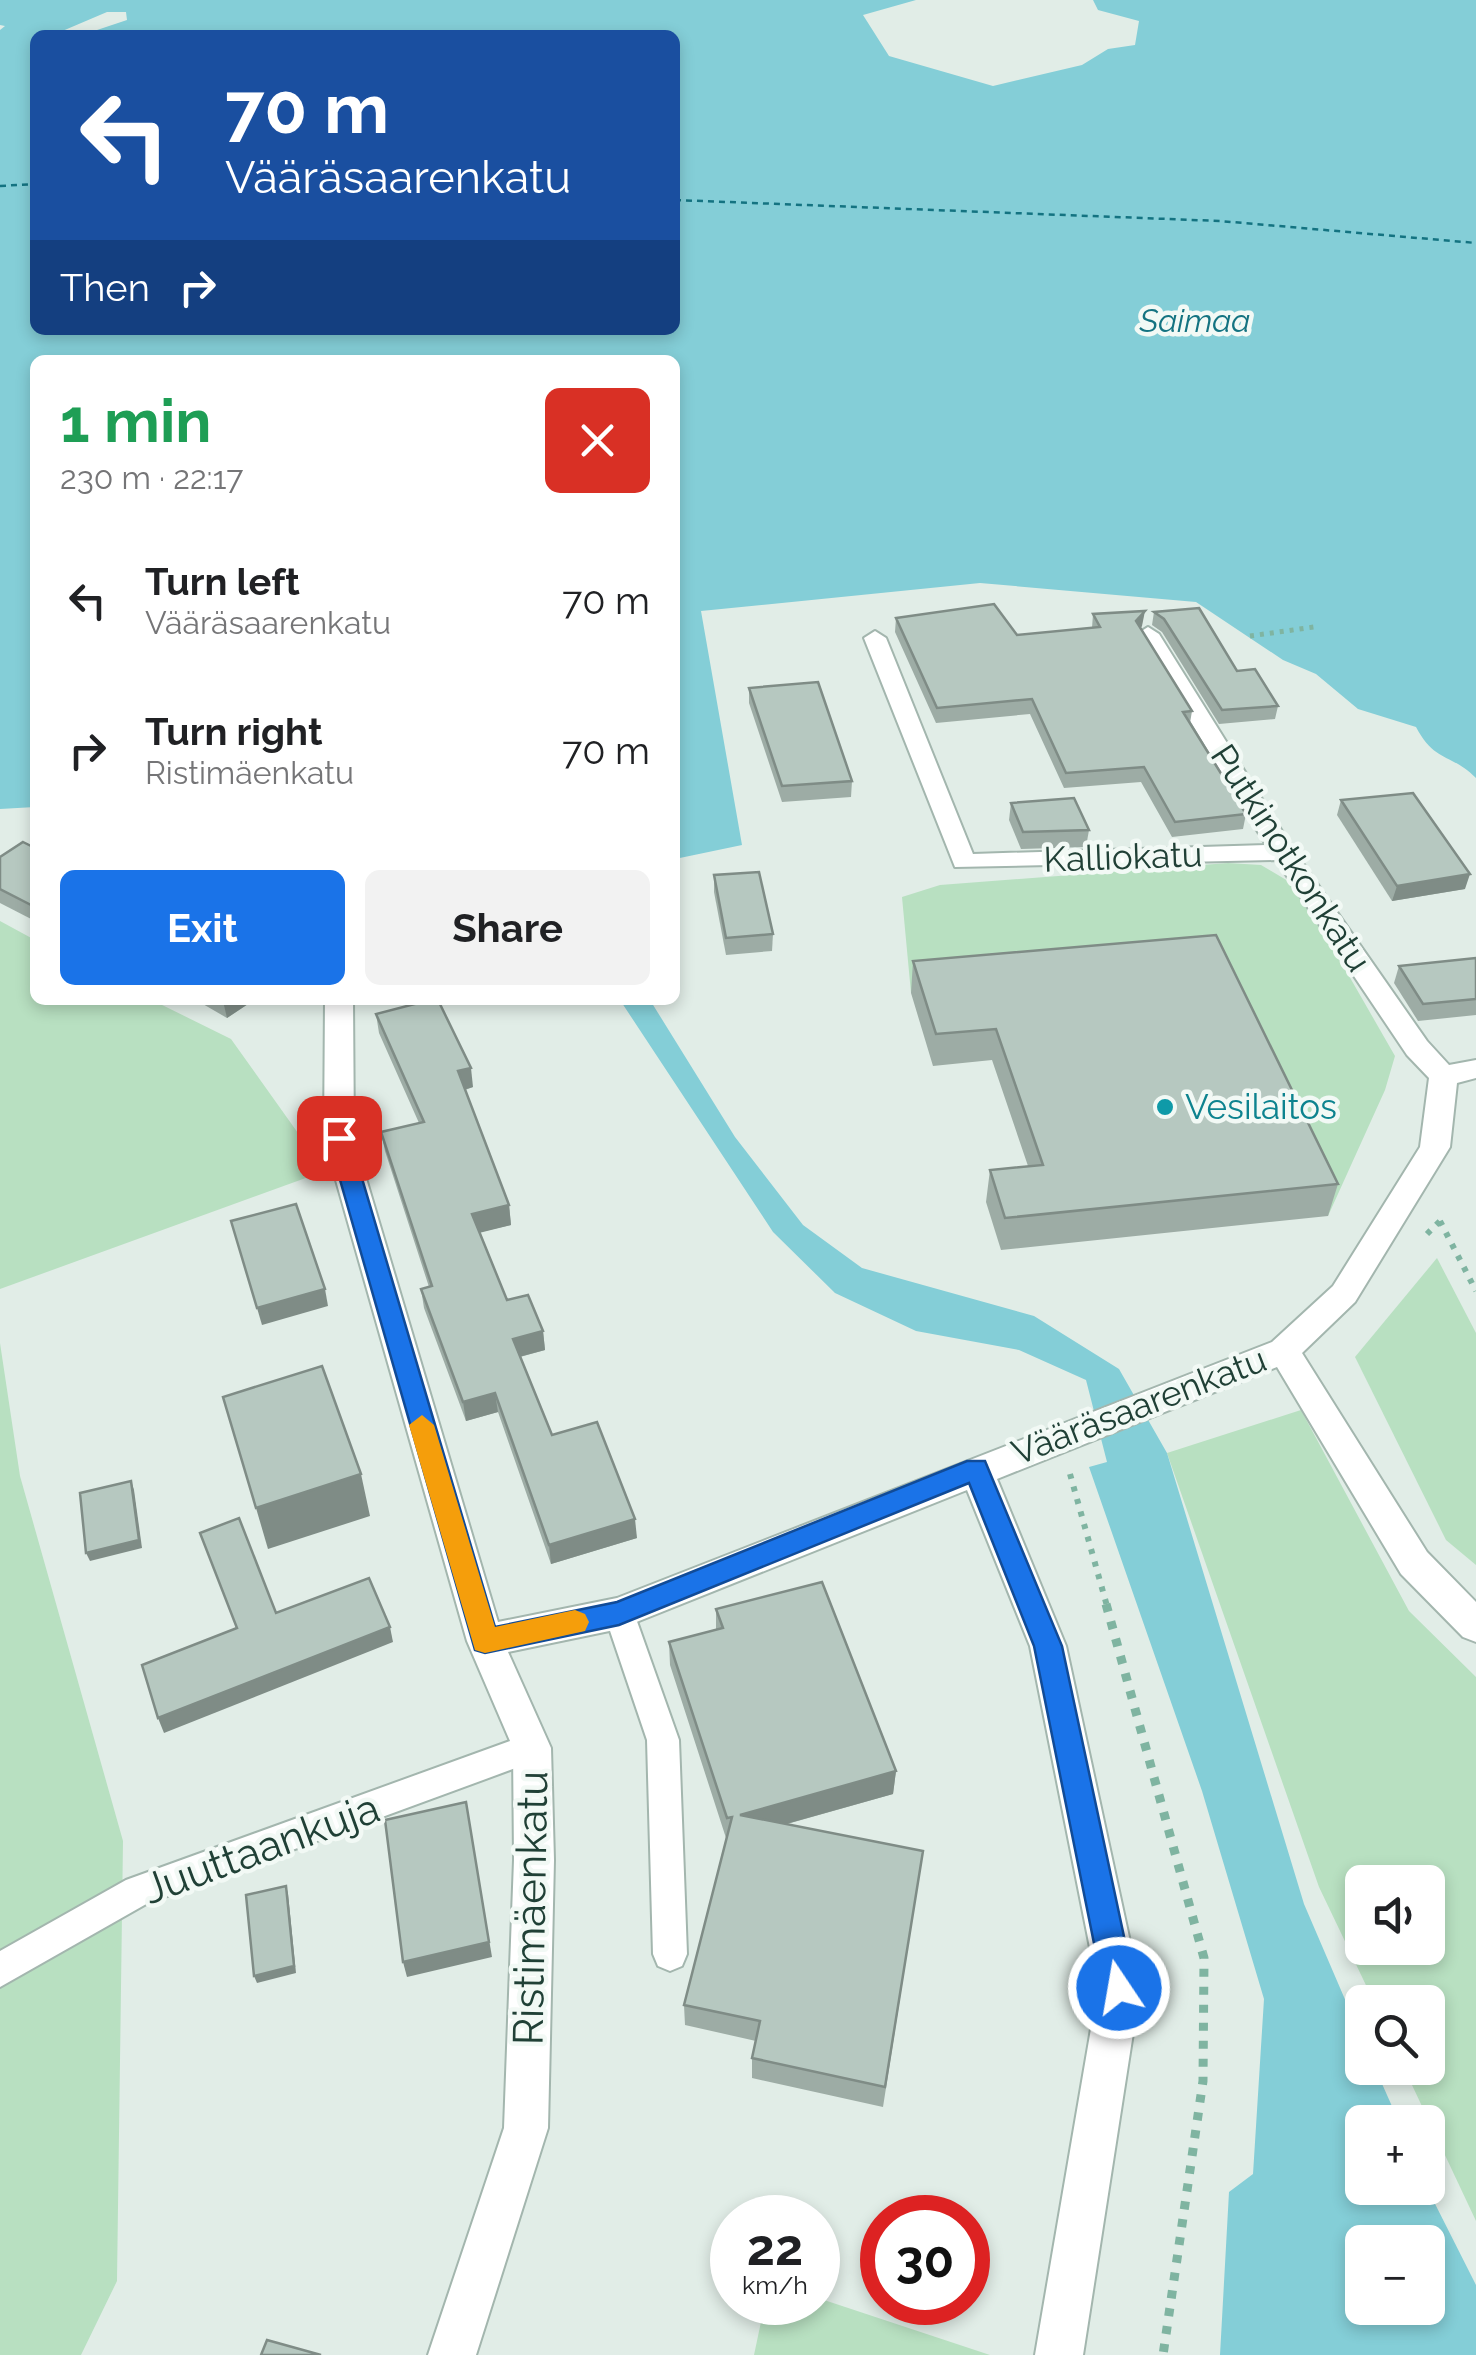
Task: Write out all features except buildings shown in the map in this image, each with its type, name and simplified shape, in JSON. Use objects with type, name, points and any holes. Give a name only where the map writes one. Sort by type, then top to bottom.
[{"type":"street","name":"Putkinotkonkatu","points":[[1148,634],[1282,852],[1416,1048],[1443,1076]]},
{"type":"street","name":"Kalliokatu","points":[[876,638],[964,862],[1282,852]]},
{"type":"street","name":"Ristimäenkatu","points":[[339,1005],[339,1138],[485,1641],[532,1748],[534,1860],[526,2128],[452,2355]]},
{"type":"street","points":[[1443,1076],[1476,1069]]},
{"type":"street","name":"Vääräsaarenkatu","points":[[485,1641],[619,1613],[976,1469],[1079,1445],[1167,1398],[1284,1351],[1344,1294],[1435,1147],[1443,1076]]},
{"type":"street","points":[[1284,1351],[1414,1563],[1476,1626]]},
{"type":"street","points":[[976,1469],[1048,1646],[1119,1988],[1059,2355]]},
{"type":"lane","points":[[619,1613],[663,1740],[670,1954]]},
{"type":"lane","name":"Juuttaankuja","points":[[0,1970],[138,1891],[532,1748]]},
{"type":"path","points":[[1250,636],[1314,627]]},
{"type":"path","points":[[1435,1147],[1440,1221],[1476,1292]]},
{"type":"path","points":[[1079,1445],[1068,1464],[1204,1958],[1203,2081],[1162,2355]]},
{"type":"green space","points":[[1228,863],[1261,865],[1298,887],[1395,1056],[1385,1090],[1328,1216],[1209,966],[911,993],[902,897],[940,885]]},
{"type":"green space","points":[[0,921],[30,937],[30,1005],[162,1005],[231,1039],[325,1171],[0,1289]]},
{"type":"green space","points":[[1437,1258],[1476,1333],[1476,1565],[1446,1540],[1355,1357]]},
{"type":"green space","points":[[0,1343],[20,1476],[123,1841],[117,2281],[81,2355],[0,2355]]},
{"type":"green space","points":[[1301,1410],[1409,1611],[1476,1677],[1476,2221],[1445,2155],[1445,2105],[1421,2105],[1412,2085],[1445,2085],[1445,1985],[1366,1985],[1356,1965],[1445,1965],[1445,1865],[1345,1865],[1345,1941],[1319,1887],[1167,1453]]},
{"type":"green space","points":[[840,2305],[860,2312],[860,2325],[899,2325],[990,2355],[754,2355],[760,2325],[840,2325]]},
{"type":"water","name":"Saimaa","points":[[0,0],[916,0],[863,15],[889,56],[993,86],[1082,65],[1108,49],[1135,45],[1139,21],[1098,10],[1093,0],[1476,0],[1476,778],[1430,747],[1416,727],[1358,709],[1316,674],[1283,660],[1196,602],[980,583],[701,611],[742,845],[680,858],[680,355],[30,355],[30,807],[0,809],[0,30],[5,26],[0,25]]},
{"type":"water","points":[[623,1005],[653,1005],[735,1137],[803,1225],[862,1268],[1034,1316],[1119,1369],[1167,1453],[1304,1904],[1345,1999],[1345,2085],[1383,2085],[1391,2105],[1345,2105],[1345,2205],[1436,2205],[1476,2285],[1476,2355],[1220,2355],[1229,2192],[1253,2174],[1264,1999],[1202,1791],[1089,1467],[1107,1462],[1086,1380],[1019,1350],[916,1331],[835,1293],[773,1232]]},
{"type":"ferry route","points":[[0,186],[30,184]]},
{"type":"ferry route","points":[[680,200],[1220,221],[1476,243]]},
{"type":"slow traffic","points":[[422,1425],[485,1641],[575,1622]]},
{"type":"place","name":"Vesilaitos","points":[[1165,1107]]},
{"type":"route","points":[[339,1138],[485,1641],[619,1613],[976,1469],[1048,1646],[1119,1988]]}]
